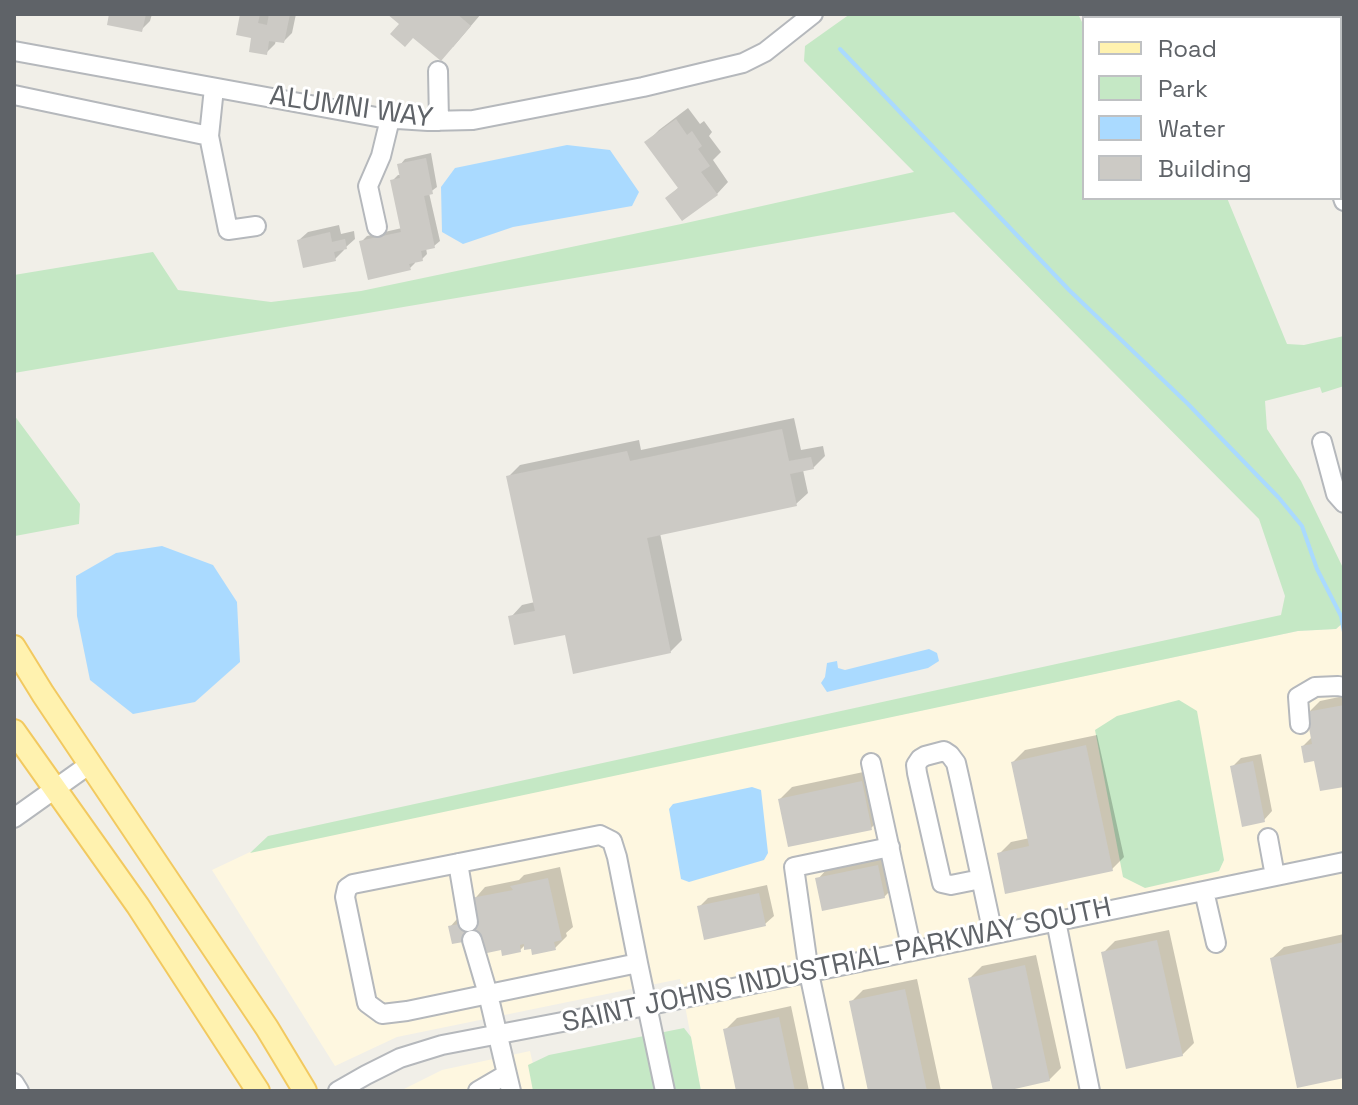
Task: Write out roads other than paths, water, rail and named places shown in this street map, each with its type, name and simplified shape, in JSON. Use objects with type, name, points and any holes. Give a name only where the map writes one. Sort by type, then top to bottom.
[{"type":"main road","points":[[14,647],[267,1028],[305,1091]]},
{"type":"main road","points":[[14,731],[138,906],[258,1091]]},
{"type":"street","name":"ALUMNI WAY","points":[[14,51],[390,119],[473,120],[643,87],[743,63],[765,52],[813,14]]},
{"type":"street","points":[[438,71],[439,121]]},
{"type":"street","points":[[214,88],[209,136],[228,230],[256,226]]},
{"type":"street","points":[[14,95],[209,136]]},
{"type":"street","points":[[377,227],[368,186],[381,156],[390,119]]},
{"type":"street","points":[[1322,442],[1336,494],[1344,503]]},
{"type":"street","points":[[1300,724],[1298,697],[1315,687],[1344,687]]},
{"type":"street","points":[[981,879],[951,885],[942,883],[917,773],[916,765],[925,756],[944,751],[956,763],[993,934]]},
{"type":"street","points":[[871,763],[912,951]]},
{"type":"street","points":[[14,818],[90,764]]},
{"type":"street","points":[[638,963],[382,1014],[367,1003],[345,897],[347,888],[353,884],[600,835],[612,841],[617,857],[665,1091]]},
{"type":"street","points":[[1268,838],[1275,876]]},
{"type":"street","points":[[834,1091],[809,973],[794,867],[890,847]]},
{"type":"street","points":[[458,863],[470,931],[509,1083],[478,1091]]},
{"type":"street","name":"SAINT JOHNS INDUSTRIAL PARKWAY SOUTH","points":[[338,1091],[400,1058],[442,1045],[809,973],[1275,876],[1343,865]]},
{"type":"street","points":[[1204,891],[1216,943]]},
{"type":"street","points":[[1056,921],[1090,1091]]},
{"type":"street","points":[[14,1083],[19,1091]]},
{"type":"water","points":[[567,145],[610,150],[639,192],[632,206],[513,227],[463,244],[442,232],[441,187],[455,168]]},
{"type":"water","points":[[162,546],[213,565],[237,602],[240,662],[195,702],[133,714],[90,680],[77,616],[76,576],[116,553]]},
{"type":"water","points":[[929,649],[937,653],[939,661],[928,668],[827,692],[821,683],[827,663],[837,661],[838,668],[845,670]]},
{"type":"water","points":[[752,787],[761,790],[768,853],[764,860],[689,882],[681,879],[669,809],[673,804]]},
{"type":"waterway","points":[[840,49],[1069,290],[1188,404],[1279,498],[1302,526],[1317,569],[1341,616],[1344,616]]},
{"type":"waterway","points":[[1341,616],[1344,632]]}]
